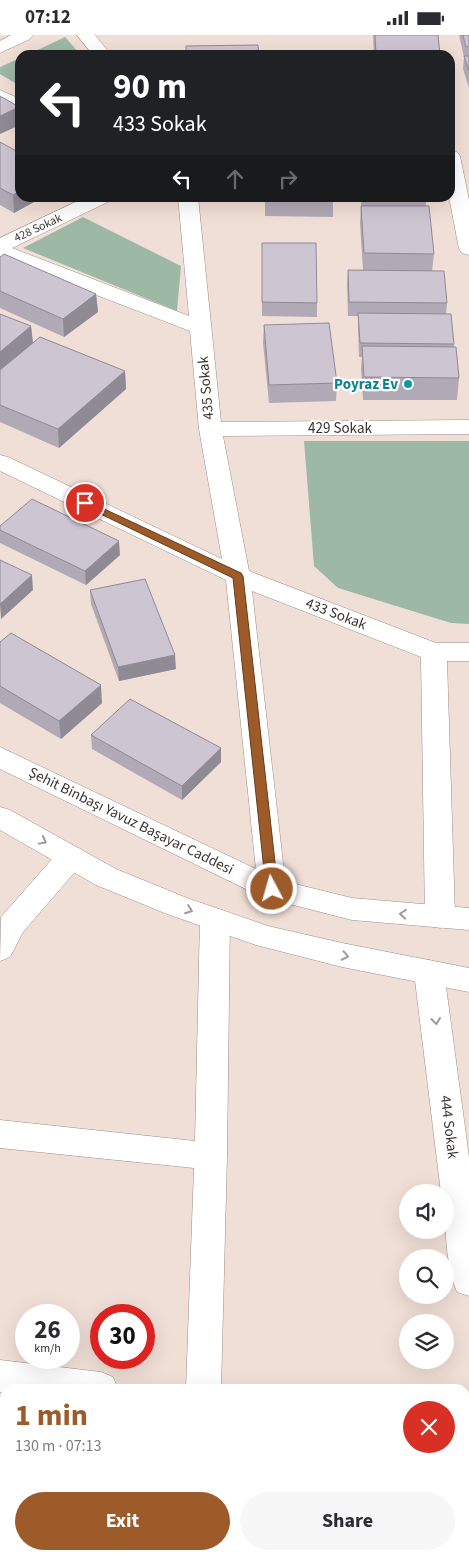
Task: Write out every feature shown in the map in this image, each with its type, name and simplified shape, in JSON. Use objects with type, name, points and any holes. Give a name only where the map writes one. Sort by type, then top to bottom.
[{"type":"street","points":[[0,48],[24,35]]},
{"type":"street","points":[[86,35],[98,50]]},
{"type":"street","points":[[0,96],[15,104]]},
{"type":"street","points":[[455,162],[469,249]]},
{"type":"street","name":"428 Sokak","points":[[0,246],[92,202]]},
{"type":"street","name":"435 Sokak","points":[[188,202],[210,429],[238,576],[272,889]]},
{"type":"street","points":[[0,251],[201,328]]},
{"type":"street","name":"429 Sokak","points":[[210,429],[469,427]]},
{"type":"street","name":"433 Sokak","points":[[0,462],[238,576],[434,652]]},
{"type":"street","points":[[440,917],[434,652],[469,652]]},
{"type":"street","name":"Şehit Binbaşı Yavuz Başayar Caddesi","points":[[0,757],[272,889],[352,909],[469,919]]},
{"type":"street","points":[[0,817],[106,877],[215,919],[275,939],[342,955],[469,979]]},
{"type":"street","points":[[0,949],[12,925],[72,857]]},
{"type":"street","points":[[203,1384],[211,1156],[215,919]]},
{"type":"street","name":"444 Sokak","points":[[429,972],[469,1281]]},
{"type":"street","points":[[0,1134],[211,1156]]},
{"type":"street","points":[[0,1376],[62,1384]]},
{"type":"green space","points":[[65,37],[77,50],[38,50]]},
{"type":"green space","points":[[15,60],[15,83],[0,74],[0,67]]},
{"type":"green space","points":[[83,217],[181,266],[177,311],[23,248]]},
{"type":"green space","points":[[304,441],[469,441],[469,624],[451,623],[338,588],[314,566]]},
{"type":"building","points":[[375,35],[438,35],[440,50],[376,50]]},
{"type":"building","points":[[463,35],[469,35],[469,46],[466,47]]},
{"type":"building","points":[[258,45],[258,50],[186,50],[186,46]]},
{"type":"building","points":[[464,56],[469,56],[469,71]]},
{"type":"building","points":[[0,96],[15,105],[15,109],[0,116]]},
{"type":"building","points":[[0,142],[15,150],[15,194],[13,195],[0,188]]},
{"type":"building","points":[[361,206],[429,206],[434,254],[364,253]]},
{"type":"building","points":[[262,243],[316,243],[317,303],[262,302]]},
{"type":"building","points":[[4,254],[96,294],[63,319],[0,291],[0,257]]},
{"type":"building","points":[[348,270],[444,271],[447,303],[349,302]]},
{"type":"building","points":[[358,313],[451,314],[454,344],[360,343]]},
{"type":"building","points":[[0,314],[31,326],[0,352]]},
{"type":"building","points":[[329,323],[337,383],[269,385],[264,325]]},
{"type":"building","points":[[40,337],[125,371],[58,429],[0,405],[0,370]]},
{"type":"building","points":[[362,346],[456,347],[459,378],[364,377]]},
{"type":"building","points":[[32,499],[119,541],[85,571],[0,530],[0,526]]},
{"type":"building","points":[[0,560],[32,575],[0,604]]},
{"type":"building","points":[[145,579],[175,655],[118,667],[90,590]]},
{"type":"building","points":[[11,633],[101,685],[59,721],[0,686],[0,642]]},
{"type":"building","points":[[130,699],[221,748],[182,786],[91,735]]},
{"type":"place","name":"Poyraz Ev","points":[[408,384]]},
{"type":"route","points":[[85,503],[238,576],[272,889]]}]
